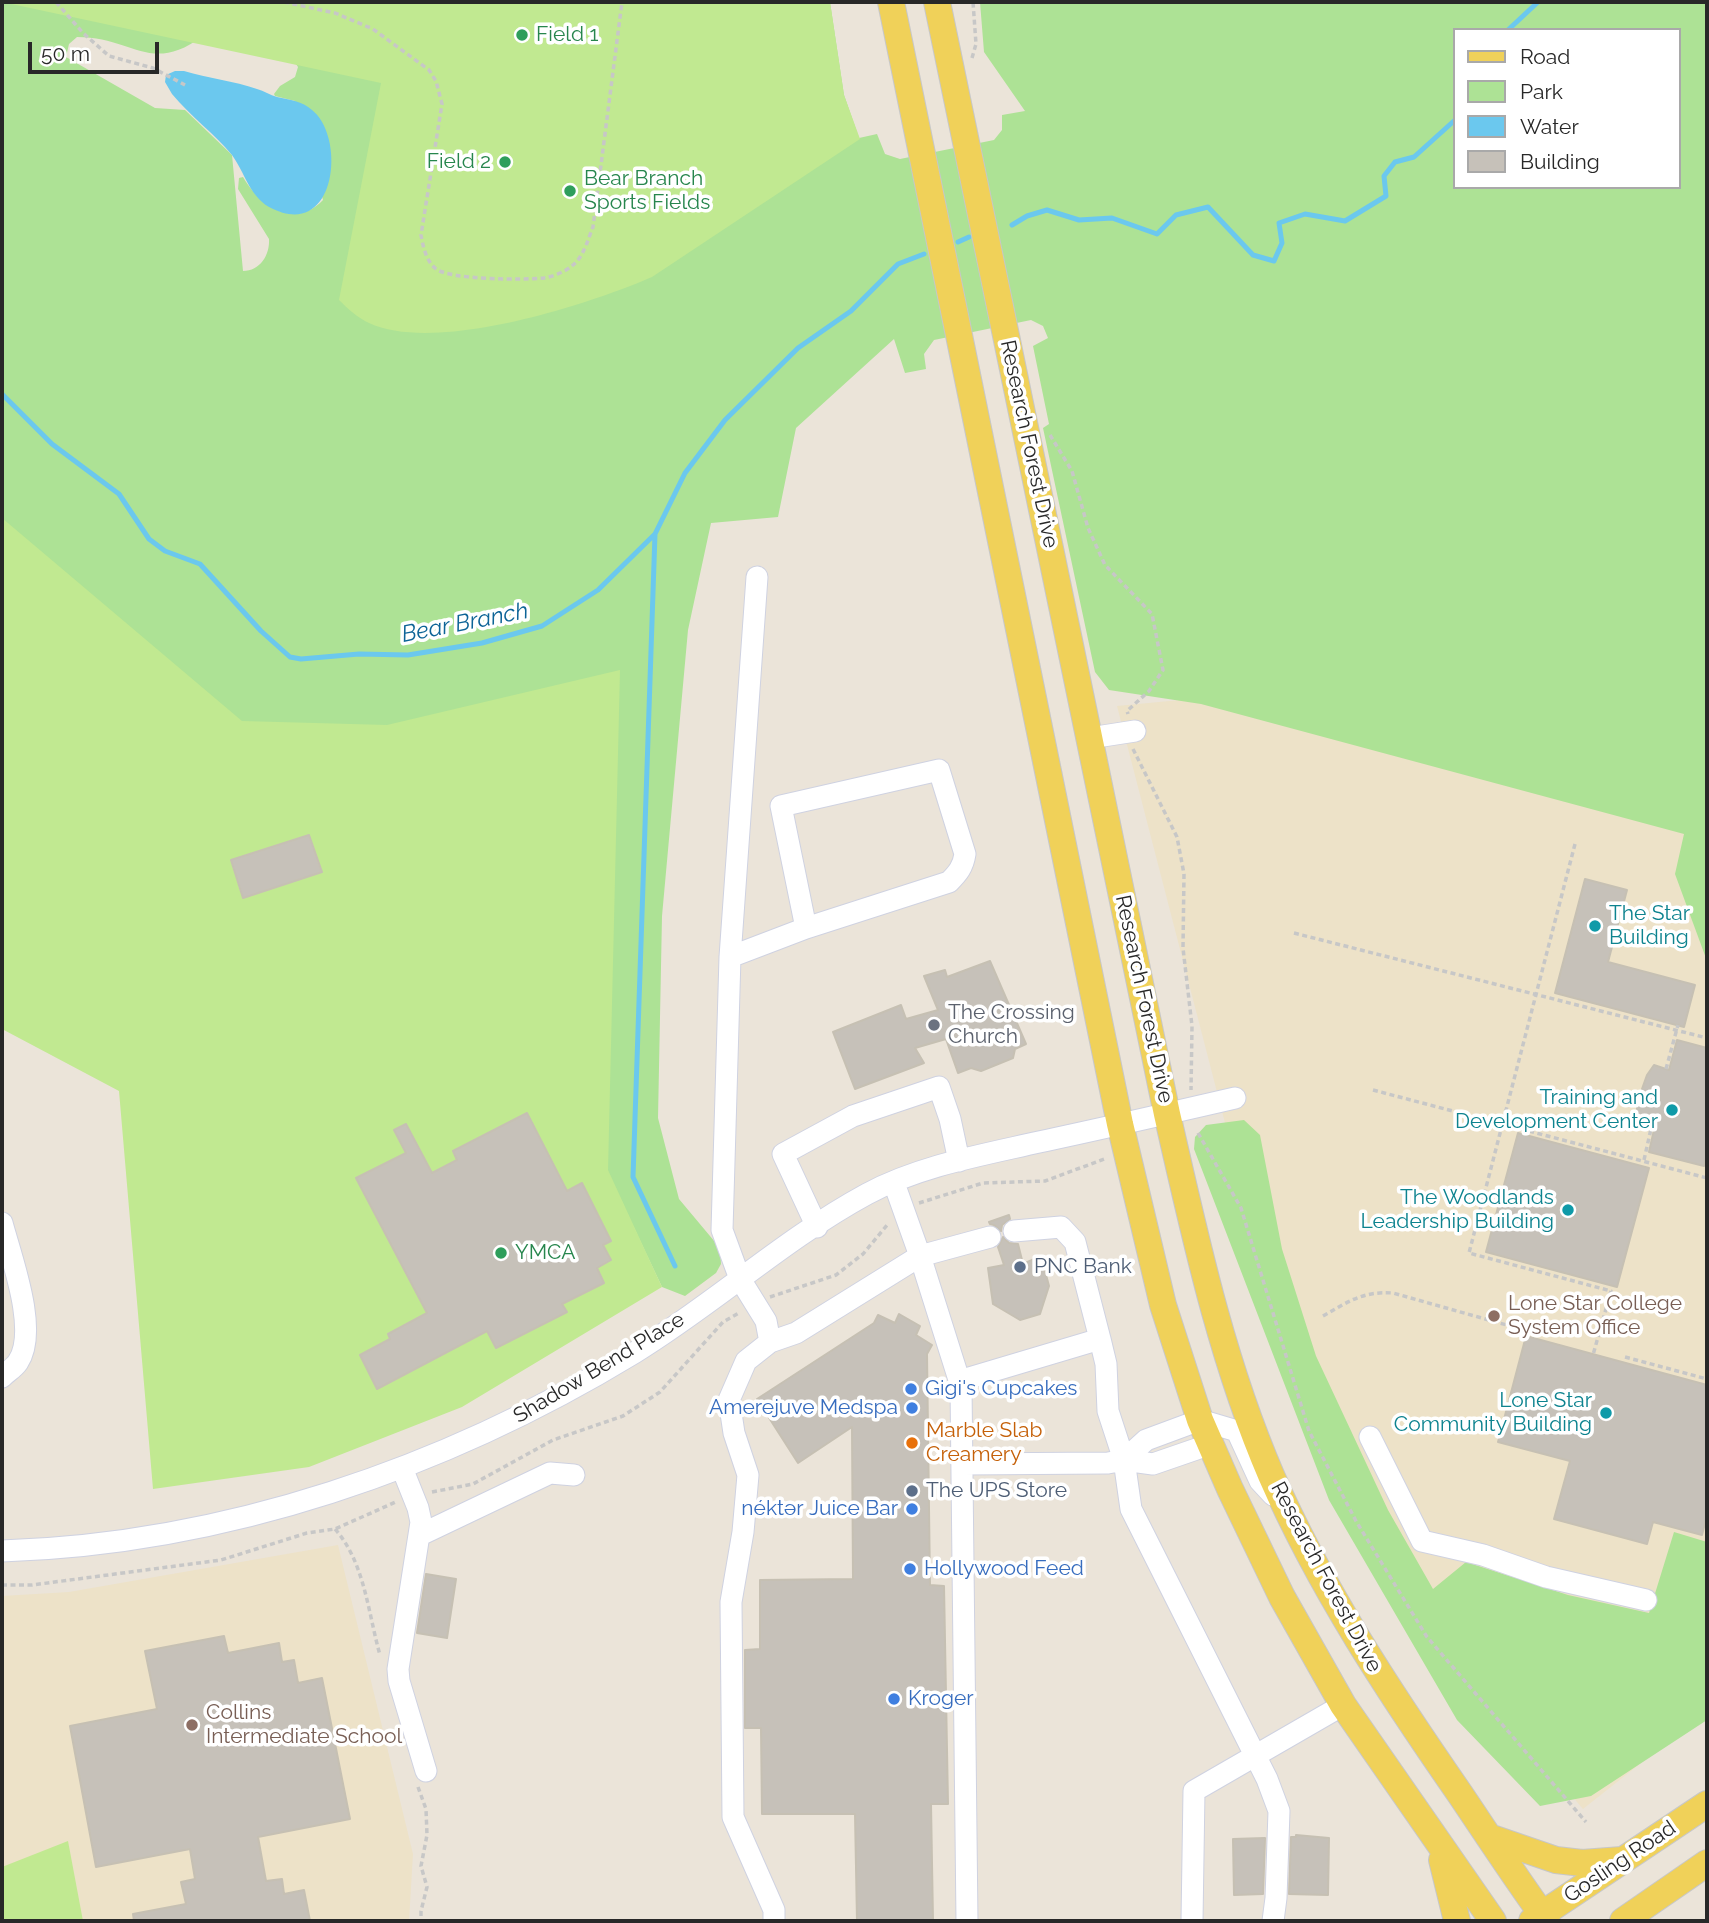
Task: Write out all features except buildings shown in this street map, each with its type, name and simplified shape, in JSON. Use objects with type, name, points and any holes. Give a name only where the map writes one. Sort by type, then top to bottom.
[{"type":"main road","name":"Research Forest Drive","points":[[891,2],[1120,1124],[1163,1305],[1205,1432],[1282,1597],[1343,1705],[1493,1921]]},
{"type":"main road","name":"Research Forest Drive","points":[[937,2],[1167,1114],[1208,1292],[1240,1393],[1272,1476],[1321,1577],[1384,1684],[1489,1837],[1541,1919]]},
{"type":"main road","name":"Gosling Road","points":[[1541,1919],[1707,1804]]},
{"type":"main road","points":[[1489,1837],[1556,1860],[1582,1863],[1624,1860]]},
{"type":"main road","points":[[1436,1839],[1457,1921]]},
{"type":"main road","points":[[1634,1917],[1707,1863]]},
{"type":"street","points":[[757,577],[730,957],[722,1230],[740,1279],[766,1321],[770,1342]]},
{"type":"street","points":[[1090,738],[1133,738]]},
{"type":"street","points":[[730,957],[806,928],[949,881],[958,874],[964,864],[965,855],[939,770],[781,806],[806,928]]},
{"type":"street","points":[[817,1227],[783,1154],[853,1116],[939,1087],[950,1119],[959,1161]]},
{"type":"street","name":"Shadow Bend Place","points":[[2,1551],[93,1545],[175,1531],[343,1489],[402,1468],[485,1434],[565,1394],[638,1350],[868,1194],[959,1161],[1236,1098]]},
{"type":"street","points":[[894,1183],[959,1381],[967,1921]]},
{"type":"street","points":[[2,1223],[23,1303],[26,1331],[19,1361],[2,1377]]},
{"type":"street","points":[[1014,1231],[1061,1227],[1075,1242],[1106,1364],[1108,1411],[1124,1460],[1131,1509],[1267,1780],[1279,1811],[1273,1921]]},
{"type":"street","points":[[774,1921],[774,1910],[733,1817],[731,1602],[743,1532],[748,1475],[734,1433],[729,1400],[746,1361],[770,1342],[796,1333],[920,1256],[990,1237]]},
{"type":"street","points":[[959,1381],[1100,1339]]},
{"type":"street","points":[[962,1464],[1108,1463],[1124,1460],[1146,1440],[1205,1432],[1237,1431],[1260,1481],[1289,1511]]},
{"type":"street","points":[[1370,1437],[1422,1541],[1483,1555],[1546,1577],[1646,1601]]},
{"type":"street","points":[[402,1468],[421,1515],[398,1669],[399,1681],[426,1771]]},
{"type":"street","points":[[420,1535],[550,1472],[574,1475]]},
{"type":"street","points":[[1192,1921],[1194,1791],[1343,1705]]},
{"type":"path","points":[[56,2],[83,33],[109,56],[153,68],[185,85]]},
{"type":"path","points":[[284,2],[335,13],[356,21],[373,29],[429,70],[436,81],[442,104],[421,235],[430,262],[438,270],[472,278],[545,278],[573,265],[581,255],[593,226],[622,2]]},
{"type":"path","points":[[970,64],[976,44],[973,2]]},
{"type":"path","points":[[1044,425],[1072,471],[1088,528],[1105,565],[1152,614],[1163,670],[1149,691],[1127,710],[1133,738]]},
{"type":"path","points":[[1575,844],[1469,1253],[1611,1291],[1593,1355]]},
{"type":"path","points":[[1294,933],[1536,994],[1619,1012],[1707,1038]]},
{"type":"path","points":[[1666,1069],[1677,1028]]},
{"type":"path","points":[[1373,1090],[1707,1178]]},
{"type":"path","points":[[1644,1160],[1653,1120]]},
{"type":"path","points":[[1198,1133],[1241,1208],[1309,1431],[1356,1521],[1427,1637],[1586,1822]]},
{"type":"path","points":[[1583,1151],[1584,1144]]},
{"type":"path","points":[[1323,1316],[1370,1292],[1392,1293],[1535,1333]]},
{"type":"path","points":[[1625,1357],[1707,1379]]},
{"type":"shaded area","name":"Lone Star College System Office","points":[[1201,698],[1690,831],[1707,855],[1707,1697],[1703,1714],[1583,1809],[1437,1638],[1246,1204],[1117,706]]},
{"type":"shaded area","name":"Collins Intermediate School","points":[[338,1545],[413,1854],[409,1921],[2,1921],[2,1596],[69,1592]]},
{"type":"green space","points":[[2,2],[830,2],[844,95],[859,138],[877,134],[885,154],[900,159],[994,140],[1002,130],[1002,115],[1025,111],[984,52],[980,2],[1707,2],[1707,961],[1675,874],[1684,834],[1201,704],[1109,690],[1095,672],[1043,428],[1049,424],[1033,346],[1048,338],[1043,326],[1031,320],[934,340],[924,354],[926,369],[905,373],[894,339],[796,428],[778,517],[711,523],[688,630],[662,916],[658,1118],[679,1199],[720,1248],[721,1264],[716,1273],[685,1296],[662,1287],[607,1171],[479,783],[2,660]],"holes":[[[203,36],[296,64],[298,67],[295,77],[280,86],[274,94],[295,101],[323,200],[312,209],[289,214],[268,205],[250,188],[243,177],[239,178],[238,189],[269,239],[268,251],[263,261],[254,268],[243,271],[232,155],[185,110],[155,108],[66,57],[69,44],[77,37],[113,42],[141,51],[169,53]]]},
{"type":"green space","name":"Bear Branch Sports Fields","points":[[2,2],[830,2],[844,95],[860,139],[652,277],[590,300],[511,322],[432,333],[398,331],[365,321],[339,300],[381,83]]},
{"type":"green space","points":[[2,518],[242,721],[387,725],[620,670],[608,1170],[662,1287],[462,1407],[309,1467],[153,1489],[119,1091],[2,1029]]},
{"type":"green space","points":[[1244,1120],[1260,1135],[1282,1249],[1316,1356],[1388,1510],[1433,1589],[1466,1562],[1568,1595],[1649,1613],[1674,1532],[1707,1542],[1707,1720],[1591,1796],[1540,1806],[1457,1720],[1329,1500],[1194,1149],[1195,1137],[1206,1125]]},
{"type":"green space","points":[[68,1841],[83,1921],[2,1921],[2,1867]]},
{"type":"water","points":[[175,71],[248,86],[300,103],[312,110],[323,124],[329,142],[331,162],[329,182],[321,200],[309,211],[292,214],[262,202],[232,155],[172,94],[165,82],[166,75]]},
{"type":"waterway","name":"Bear Branch","points":[[1510,28],[1538,2]]},
{"type":"waterway","name":"Bear Branch","points":[[1012,225],[1027,216],[1047,210],[1079,220],[1112,218],[1157,234],[1176,215],[1208,207],[1253,255],[1274,261],[1282,243],[1279,223],[1305,214],[1345,221],[1386,196],[1384,176],[1395,162],[1414,157],[1454,121]]},
{"type":"waterway","name":"Bear Branch","points":[[958,242],[969,237]]},
{"type":"waterway","name":"Bear Branch","points":[[2,394],[52,444],[119,494],[149,539],[165,551],[200,564],[261,631],[290,657],[301,659],[359,654],[408,655],[482,643],[542,626],[598,590],[655,534],[685,473],[725,420],[798,348],[851,311],[898,264],[924,254]]},
{"type":"waterway","points":[[655,534],[633,1177],[675,1266]]},
{"type":"place","name":"Field 1","points":[[522,35]]},
{"type":"place","name":"Field 2","points":[[505,162]]},
{"type":"place","name":"Bear Branch Sports Fields","points":[[570,191]]},
{"type":"place","name":"The Star Building","points":[[1595,926]]},
{"type":"place","name":"The Crossing Church","points":[[934,1025]]},
{"type":"place","name":"Training and Development Center","points":[[1672,1110]]},
{"type":"place","name":"The Woodlands Leadership Building","points":[[1568,1210]]},
{"type":"place","name":"YMCA","points":[[501,1253]]},
{"type":"place","name":"PNC Bank","points":[[1020,1267]]},
{"type":"place","name":"Lone Star College System Office","points":[[1494,1316]]},
{"type":"place","name":"Gigi's Cupcakes","points":[[911,1389]]},
{"type":"place","name":"Amerejuve Medspa","points":[[912,1408]]},
{"type":"place","name":"Lone Star Community Building","points":[[1606,1413]]},
{"type":"place","name":"Marble Slab Creamery","points":[[912,1443]]},
{"type":"place","name":"The UPS Store","points":[[912,1491]]},
{"type":"place","name":"néktər Juice Bar","points":[[912,1509]]},
{"type":"place","name":"Hollywood Feed","points":[[910,1569]]},
{"type":"place","name":"Kroger","points":[[894,1699]]},
{"type":"place","name":"Collins Intermediate School","points":[[192,1725]]}]
